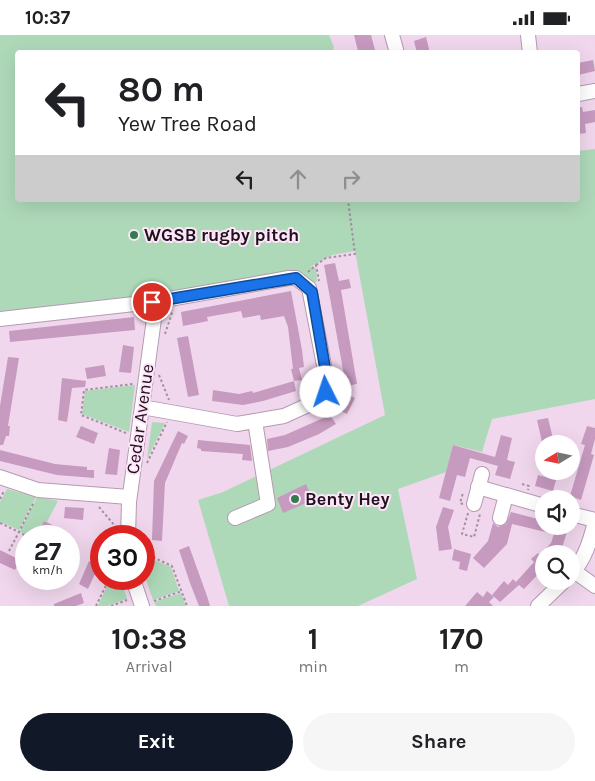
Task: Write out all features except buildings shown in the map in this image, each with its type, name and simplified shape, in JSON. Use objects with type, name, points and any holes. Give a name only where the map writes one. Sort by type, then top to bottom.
[{"type":"street","points":[[392,35],[396,50]]},
{"type":"street","points":[[528,35],[530,50]]},
{"type":"street","points":[[580,93],[595,91]]},
{"type":"street","points":[[0,319],[152,302],[289,278],[301,281],[312,292],[328,385],[326,392],[317,401],[284,416],[237,424],[147,408]]},
{"type":"street","name":"Cedar Avenue","points":[[124,525],[137,439],[147,408],[146,376],[154,319],[152,302]]},
{"type":"street","points":[[235,518],[268,504],[255,421]]},
{"type":"street","points":[[0,477],[40,490],[129,497]]},
{"type":"street","points":[[475,506],[480,480],[506,495],[535,503]]},
{"type":"street","points":[[500,518],[506,495]]},
{"type":"street","points":[[580,517],[595,521],[591,537],[580,557]]},
{"type":"street","points":[[580,579],[595,586]]},
{"type":"street","points":[[137,590],[142,606]]},
{"type":"street","points":[[538,606],[555,590]]},
{"type":"path","points":[[301,281],[316,265],[326,258],[355,254],[348,202]]},
{"type":"path","points":[[316,265],[320,285]]},
{"type":"path","points":[[164,335],[175,305]]},
{"type":"path","points":[[299,399],[314,365]]},
{"type":"path","points":[[137,439],[81,415],[84,390],[158,372],[170,403],[154,400],[147,408],[151,419],[176,423]]},
{"type":"path","points":[[147,453],[144,470],[167,422]]},
{"type":"path","points":[[22,525],[40,490]]},
{"type":"path","points":[[89,495],[117,525]]},
{"type":"path","points":[[475,506],[474,537],[462,534],[475,506]]},
{"type":"path","points":[[0,523],[15,530]]},
{"type":"path","points":[[9,551],[15,538]]},
{"type":"path","points":[[155,558],[172,567],[187,606]]},
{"type":"path","points":[[96,606],[104,590]]},
{"type":"path","points":[[142,606],[182,591]]},
{"type":"path","points":[[111,606],[129,599]]},
{"type":"green space","points":[[0,35],[329,35],[334,47],[333,50],[15,50],[15,202],[580,202],[580,151],[595,149],[595,399],[492,419],[482,452],[453,445],[446,472],[398,489],[417,579],[358,606],[229,606],[198,500],[223,492],[385,415],[355,251],[332,255],[310,267],[316,268],[317,282],[0,315]]},
{"type":"green space","points":[[135,385],[129,432],[82,414],[85,391]]},
{"type":"green space","points":[[152,422],[165,423],[147,459]]},
{"type":"green space","points":[[7,489],[36,497],[22,525],[15,525],[15,528],[0,522],[0,502]]},
{"type":"green space","points":[[37,497],[58,501],[47,522],[44,521],[42,525],[23,525]]},
{"type":"green space","points":[[155,560],[171,567],[179,591],[153,600],[150,590],[155,590]]},
{"type":"green space","points":[[105,590],[124,590],[127,599],[107,606],[98,606]]},
{"type":"green space","points":[[181,593],[186,606],[156,606],[154,602]]},
{"type":"place","name":"WGSB rugby pitch","points":[[134,235]]},
{"type":"place","name":"Benty Hey","points":[[295,499]]},
{"type":"route","points":[[152,302],[296,278],[303,282],[312,292],[328,385],[326,392]]}]
